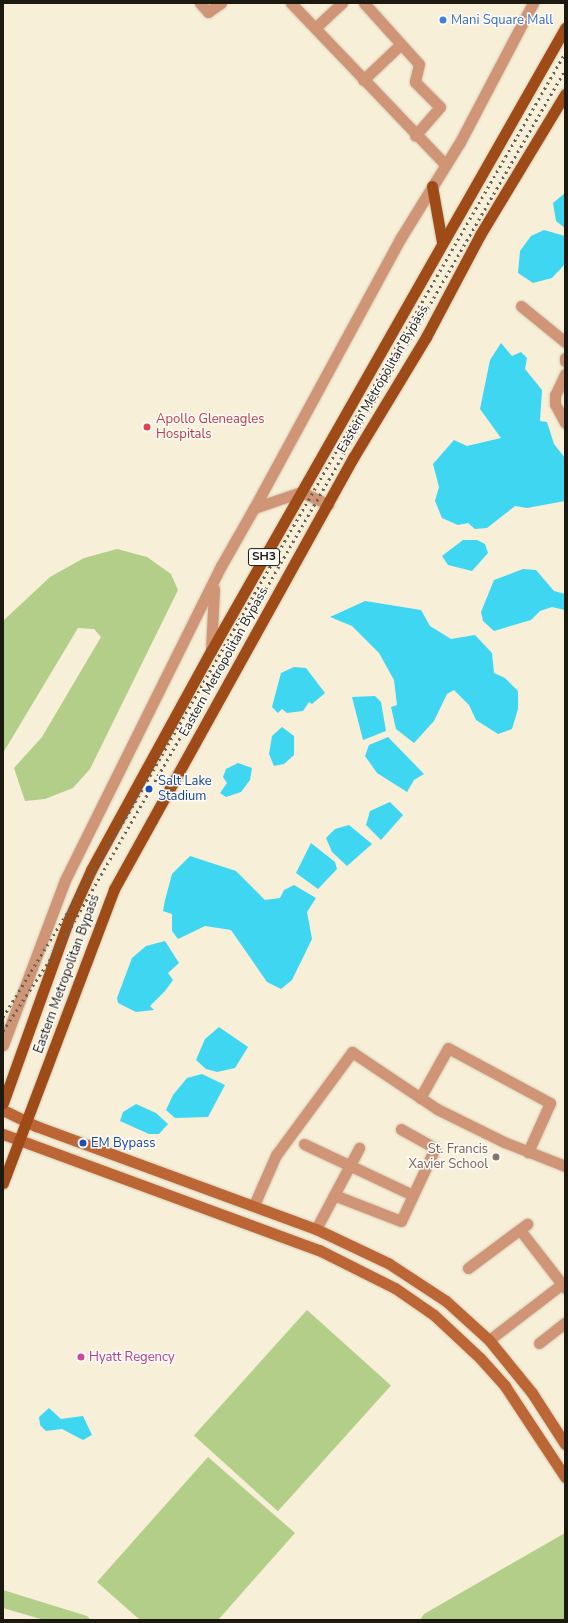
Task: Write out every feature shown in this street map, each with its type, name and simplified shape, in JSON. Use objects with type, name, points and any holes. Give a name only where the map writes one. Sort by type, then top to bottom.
[{"type":"main road","name":"Eastern Metropolitan Bypass","points":[[3,1103],[68,921],[91,870],[211,651],[442,242],[565,28]]},
{"type":"main road","name":"Eastern Metropolitan Bypass","points":[[3,1183],[21,1141],[69,1000],[114,889],[328,504],[426,337],[480,235],[565,94]]},
{"type":"main road","points":[[432,186],[442,242]]},
{"type":"main road","points":[[3,1110],[28,1121],[316,1229],[371,1254],[433,1291],[489,1340],[519,1376],[565,1444]]},
{"type":"main road","points":[[3,1134],[212,1208],[363,1271],[434,1315],[505,1386],[565,1477]]},
{"type":"main road","points":[[363,1271],[371,1254]]},
{"type":"main road","points":[[505,1386],[519,1376]]},
{"type":"street","points":[[200,3],[208,12],[221,3]]},
{"type":"street","points":[[292,3],[415,136],[446,164]]},
{"type":"street","points":[[315,28],[342,3]]},
{"type":"street","points":[[364,3],[419,64],[415,82],[418,87],[440,107],[415,136]]},
{"type":"street","points":[[3,1045],[64,880],[215,583],[400,239],[446,164],[533,3]]},
{"type":"street","points":[[363,80],[401,44]]},
{"type":"street","points":[[521,306],[565,342]]},
{"type":"street","points":[[565,374],[555,395],[555,404],[565,423]]},
{"type":"street","points":[[254,508],[301,492],[328,504]]},
{"type":"street","points":[[211,651],[215,583]]},
{"type":"street","points":[[420,1098],[448,1048],[550,1103],[528,1152]]},
{"type":"street","points":[[254,1205],[276,1155],[352,1052],[420,1098],[528,1152],[565,1166]]},
{"type":"street","points":[[334,1195],[401,1221],[435,1148],[401,1129]]},
{"type":"street","points":[[304,1144],[413,1195]]},
{"type":"street","points":[[316,1229],[359,1148]]},
{"type":"street","points":[[468,1268],[524,1227],[564,1286],[489,1340]]},
{"type":"street","points":[[539,1343],[565,1323]]},
{"type":"green space","points":[[117,549],[147,557],[171,574],[178,590],[90,769],[73,788],[45,799],[25,801],[14,768],[42,737],[101,637],[94,629],[78,628],[3,753],[3,621],[50,577],[84,558]]},
{"type":"green space","points":[[307,1310],[391,1386],[278,1511],[194,1436]]},
{"type":"green space","points":[[208,1457],[295,1533],[218,1620],[140,1620],[97,1582]]},
{"type":"green space","points":[[565,1533],[565,1620],[420,1620],[424,1614]]},
{"type":"green space","points":[[3,1590],[87,1616],[91,1620],[44,1620],[3,1608]]},
{"type":"water","points":[[565,193],[565,228],[556,221],[553,203]]},
{"type":"water","points":[[544,230],[565,236],[565,264],[552,278],[533,283],[518,273],[520,251],[531,236]]},
{"type":"water","points":[[501,343],[512,356],[521,352],[527,358],[525,369],[542,390],[540,421],[547,422],[554,444],[565,458],[565,501],[527,508],[515,506],[487,528],[475,529],[468,523],[458,525],[442,518],[435,501],[439,487],[433,464],[454,440],[467,446],[501,438],[480,409],[490,360]]},
{"type":"water","points":[[463,540],[477,540],[485,544],[488,553],[472,571],[448,565],[442,556]]},
{"type":"water","points":[[523,569],[536,570],[554,591],[565,594],[565,610],[552,607],[540,611],[531,620],[494,631],[483,621],[481,612],[494,580]]},
{"type":"water","points":[[365,601],[421,610],[430,626],[451,639],[475,635],[492,653],[494,673],[505,678],[518,691],[518,709],[512,729],[498,734],[476,720],[469,705],[454,690],[447,694],[434,721],[414,743],[396,729],[391,707],[397,705],[394,680],[379,653],[352,626],[330,617]]},
{"type":"water","points":[[294,667],[306,668],[325,693],[312,704],[309,702],[303,711],[287,713],[282,709],[278,713],[272,707],[281,673]]},
{"type":"water","points":[[375,696],[381,702],[386,731],[363,740],[352,697]]},
{"type":"water","points":[[282,727],[294,736],[294,755],[284,764],[274,766],[269,754],[272,736]]},
{"type":"water","points":[[388,737],[424,774],[414,780],[407,792],[377,773],[365,756],[369,745]]},
{"type":"water","points":[[238,763],[252,768],[250,780],[241,792],[226,797],[220,793],[227,783],[223,777],[226,769]]},
{"type":"water","points":[[390,802],[403,815],[381,840],[366,825],[370,811]]},
{"type":"water","points":[[349,825],[372,844],[347,866],[332,852],[326,838],[335,829]]},
{"type":"water","points":[[311,843],[335,862],[337,869],[318,889],[296,873]]},
{"type":"water","points":[[190,856],[236,871],[265,900],[280,898],[284,890],[294,885],[316,898],[307,912],[312,939],[292,980],[281,989],[267,982],[231,930],[205,926],[178,939],[172,931],[172,914],[163,911],[165,900],[172,874]]},
{"type":"water","points":[[165,941],[179,963],[168,973],[173,980],[165,991],[150,1006],[154,1010],[136,1012],[118,1003],[117,998],[132,958],[146,946]]},
{"type":"water","points":[[219,1027],[248,1047],[235,1068],[217,1072],[206,1069],[196,1060],[205,1039]]},
{"type":"water","points":[[202,1074],[225,1085],[208,1117],[175,1118],[166,1110],[173,1095],[187,1078]]},
{"type":"water","points":[[136,1104],[156,1113],[168,1124],[159,1134],[149,1134],[120,1121],[123,1112]]},
{"type":"water","points":[[49,1408],[61,1419],[83,1416],[92,1435],[83,1440],[62,1429],[46,1431],[40,1425],[39,1417]]},
{"type":"railway","points":[[3,1017],[132,807],[565,53]]},
{"type":"railway","points":[[3,1031],[68,932],[565,70]]},
{"type":"place","name":"Mani Square Mall","points":[[443,20]]},
{"type":"place","name":"Apollo Gleneagles Hospitals","points":[[147,427]]},
{"type":"place","name":"Salt Lake Stadium","points":[[149,789]]},
{"type":"place","name":"EM Bypass","points":[[83,1143]]},
{"type":"place","name":"St. Francis Xavier School","points":[[496,1157]]},
{"type":"place","name":"Hyatt Regency","points":[[81,1357]]}]
